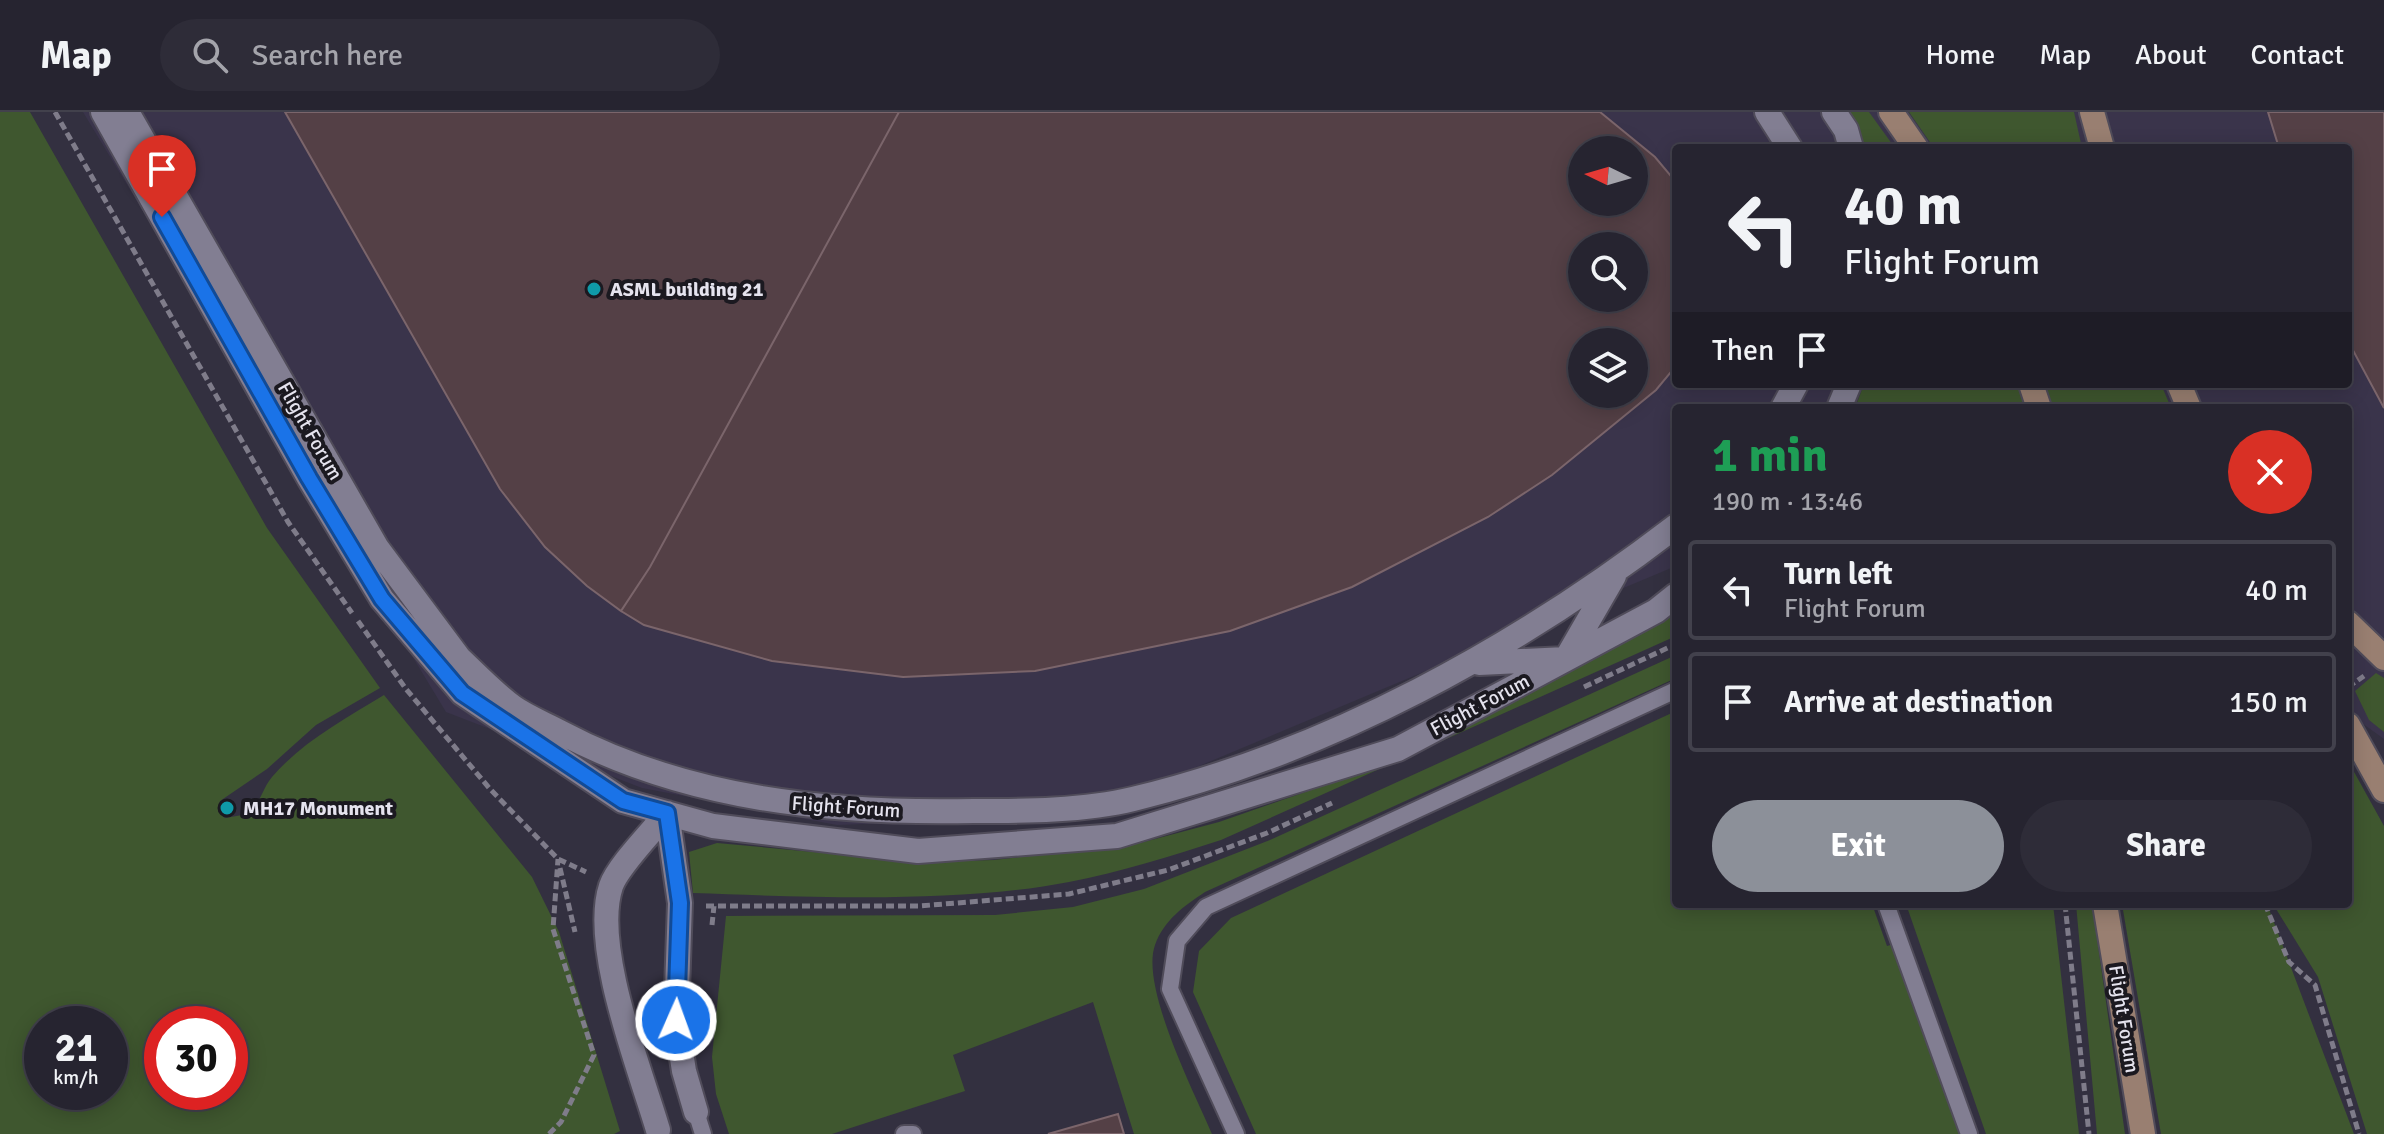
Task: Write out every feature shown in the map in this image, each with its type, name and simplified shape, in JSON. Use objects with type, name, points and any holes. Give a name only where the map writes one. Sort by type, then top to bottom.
[{"type":"main road","points":[[1891,112],[1913,144]]},
{"type":"main road","points":[[2092,112],[2101,144]]},
{"type":"main road","points":[[2352,627],[2384,658]]},
{"type":"main road","points":[[2352,732],[2384,790]]},
{"type":"main road","name":"Flight Forum","points":[[2106,908],[2143,1134]]},
{"type":"street","name":"Flight Forum","points":[[103,112],[309,478],[382,599],[462,693],[623,801],[713,826],[918,851],[1117,836],[1398,749],[1656,611],[1672,598]]},
{"type":"street","name":"Flight Forum","points":[[127,112],[377,548],[459,658],[513,707]]},
{"type":"street","points":[[1767,112],[1787,144]]},
{"type":"street","points":[[1834,112],[1846,130],[1850,144]]},
{"type":"street","name":"Flight Forum","points":[[462,693],[513,707],[591,748],[677,780],[777,802],[878,813],[1053,807],[1129,800],[1229,772],[1352,720],[1473,663],[1617,571],[1672,529]]},
{"type":"street","name":"Flight Forum","points":[[1566,659],[1617,571]]},
{"type":"street","points":[[459,658],[462,693]]},
{"type":"street","name":"Flight Forum","points":[[1473,663],[1566,659]]},
{"type":"street","name":"Flight Forum","points":[[1117,836],[1163,791]]},
{"type":"street","name":"Flight Forum","points":[[1053,807],[1117,836]]},
{"type":"street","points":[[667,813],[680,903],[676,1020],[684,1071],[700,1123]]},
{"type":"street","points":[[659,1132],[616,987],[608,905],[612,884],[667,813]]},
{"type":"lane","points":[[1236,1134],[1170,989],[1177,941],[1206,907],[1672,692]]},
{"type":"lane","points":[[1887,908],[1969,1134]]},
{"type":"lane","points":[[904,1134],[913,1134]]},
{"type":"path","points":[[549,1134],[561,1122],[594,1055],[553,929],[558,859]]},
{"type":"path","points":[[2065,908],[2089,1134]]},
{"type":"path","points":[[2267,908],[2289,962],[2315,985],[2359,1134]]},
{"type":"shaded area","points":[[83,112],[2384,112],[2384,739],[2352,716],[2352,404],[1672,404],[1672,568],[1080,816],[837,825],[642,788],[446,712]]},
{"type":"green space","points":[[0,112],[30,112],[267,528],[380,688],[316,725],[267,769],[220,801],[218,811],[225,818],[248,814],[272,777],[297,752],[384,695],[532,877],[559,932],[620,1131],[614,1134],[0,1134]]},
{"type":"green space","points":[[1846,112],[1869,112],[1892,144],[1859,144]]},
{"type":"green space","points":[[1909,112],[2074,112],[2081,144],[1931,144]]},
{"type":"green space","points":[[1862,388],[2019,388],[2025,404],[1856,404]]},
{"type":"green space","points":[[2044,388],[2163,388],[2169,404],[2049,404]]},
{"type":"green space","points":[[1672,610],[1672,638],[1221,840],[1146,863],[1069,882],[979,894],[882,897],[693,893],[689,852],[717,843],[922,862],[994,860],[1140,843],[1219,822],[1400,759]]},
{"type":"green space","points":[[1672,657],[1672,680],[1205,892],[1176,914],[1155,945],[1152,964],[1155,987],[1172,1040],[1212,1134],[1134,1134],[1093,1002],[953,1055],[965,1091],[832,1134],[729,1134],[716,1094],[712,1057],[726,916],[995,915],[1073,907],[1144,889],[1270,840]]},
{"type":"green space","points":[[2376,673],[2384,678],[2384,732],[2369,720],[2355,691]]},
{"type":"green space","points":[[1672,713],[1672,908],[1873,908],[1887,946],[1898,943],[1966,1134],[1256,1134],[1193,992],[1199,951],[1231,918]]},
{"type":"green space","points":[[2352,768],[2384,826],[2384,1134],[2367,1134],[2318,977],[2275,908],[2352,908]]},
{"type":"green space","points":[[1907,908],[2053,908],[2079,1134],[1986,1134]]},
{"type":"green space","points":[[2076,908],[2093,908],[2125,1134],[2097,1134]]},
{"type":"green space","points":[[2123,908],[2269,908],[2354,1134],[2161,1134]]},
{"type":"building","name":"ASML building 21","points":[[285,112],[899,112],[650,567],[621,611],[587,586],[545,547],[500,489]]},
{"type":"building","points":[[899,112],[1600,112],[1629,136],[1568,136],[1568,216],[1648,216],[1648,151],[1672,177],[1672,371],[1648,397],[1648,328],[1568,328],[1568,408],[1634,408],[1552,475],[1488,517],[1352,587],[1230,631],[1035,671],[903,677],[772,661],[644,625],[621,611],[650,567]]},
{"type":"building","points":[[2268,112],[2384,112],[2384,408],[2352,348],[2352,144],[2278,144]]},
{"type":"building","points":[[1118,1114],[1124,1134],[1048,1134]]},
{"type":"place","name":"ASML building 21","points":[[594,289]]},
{"type":"place","name":"MH17 Monument","points":[[227,808]]},
{"type":"route","points":[[162,217],[309,478],[382,599],[462,693],[623,801],[667,813],[680,903],[676,1020]]}]
